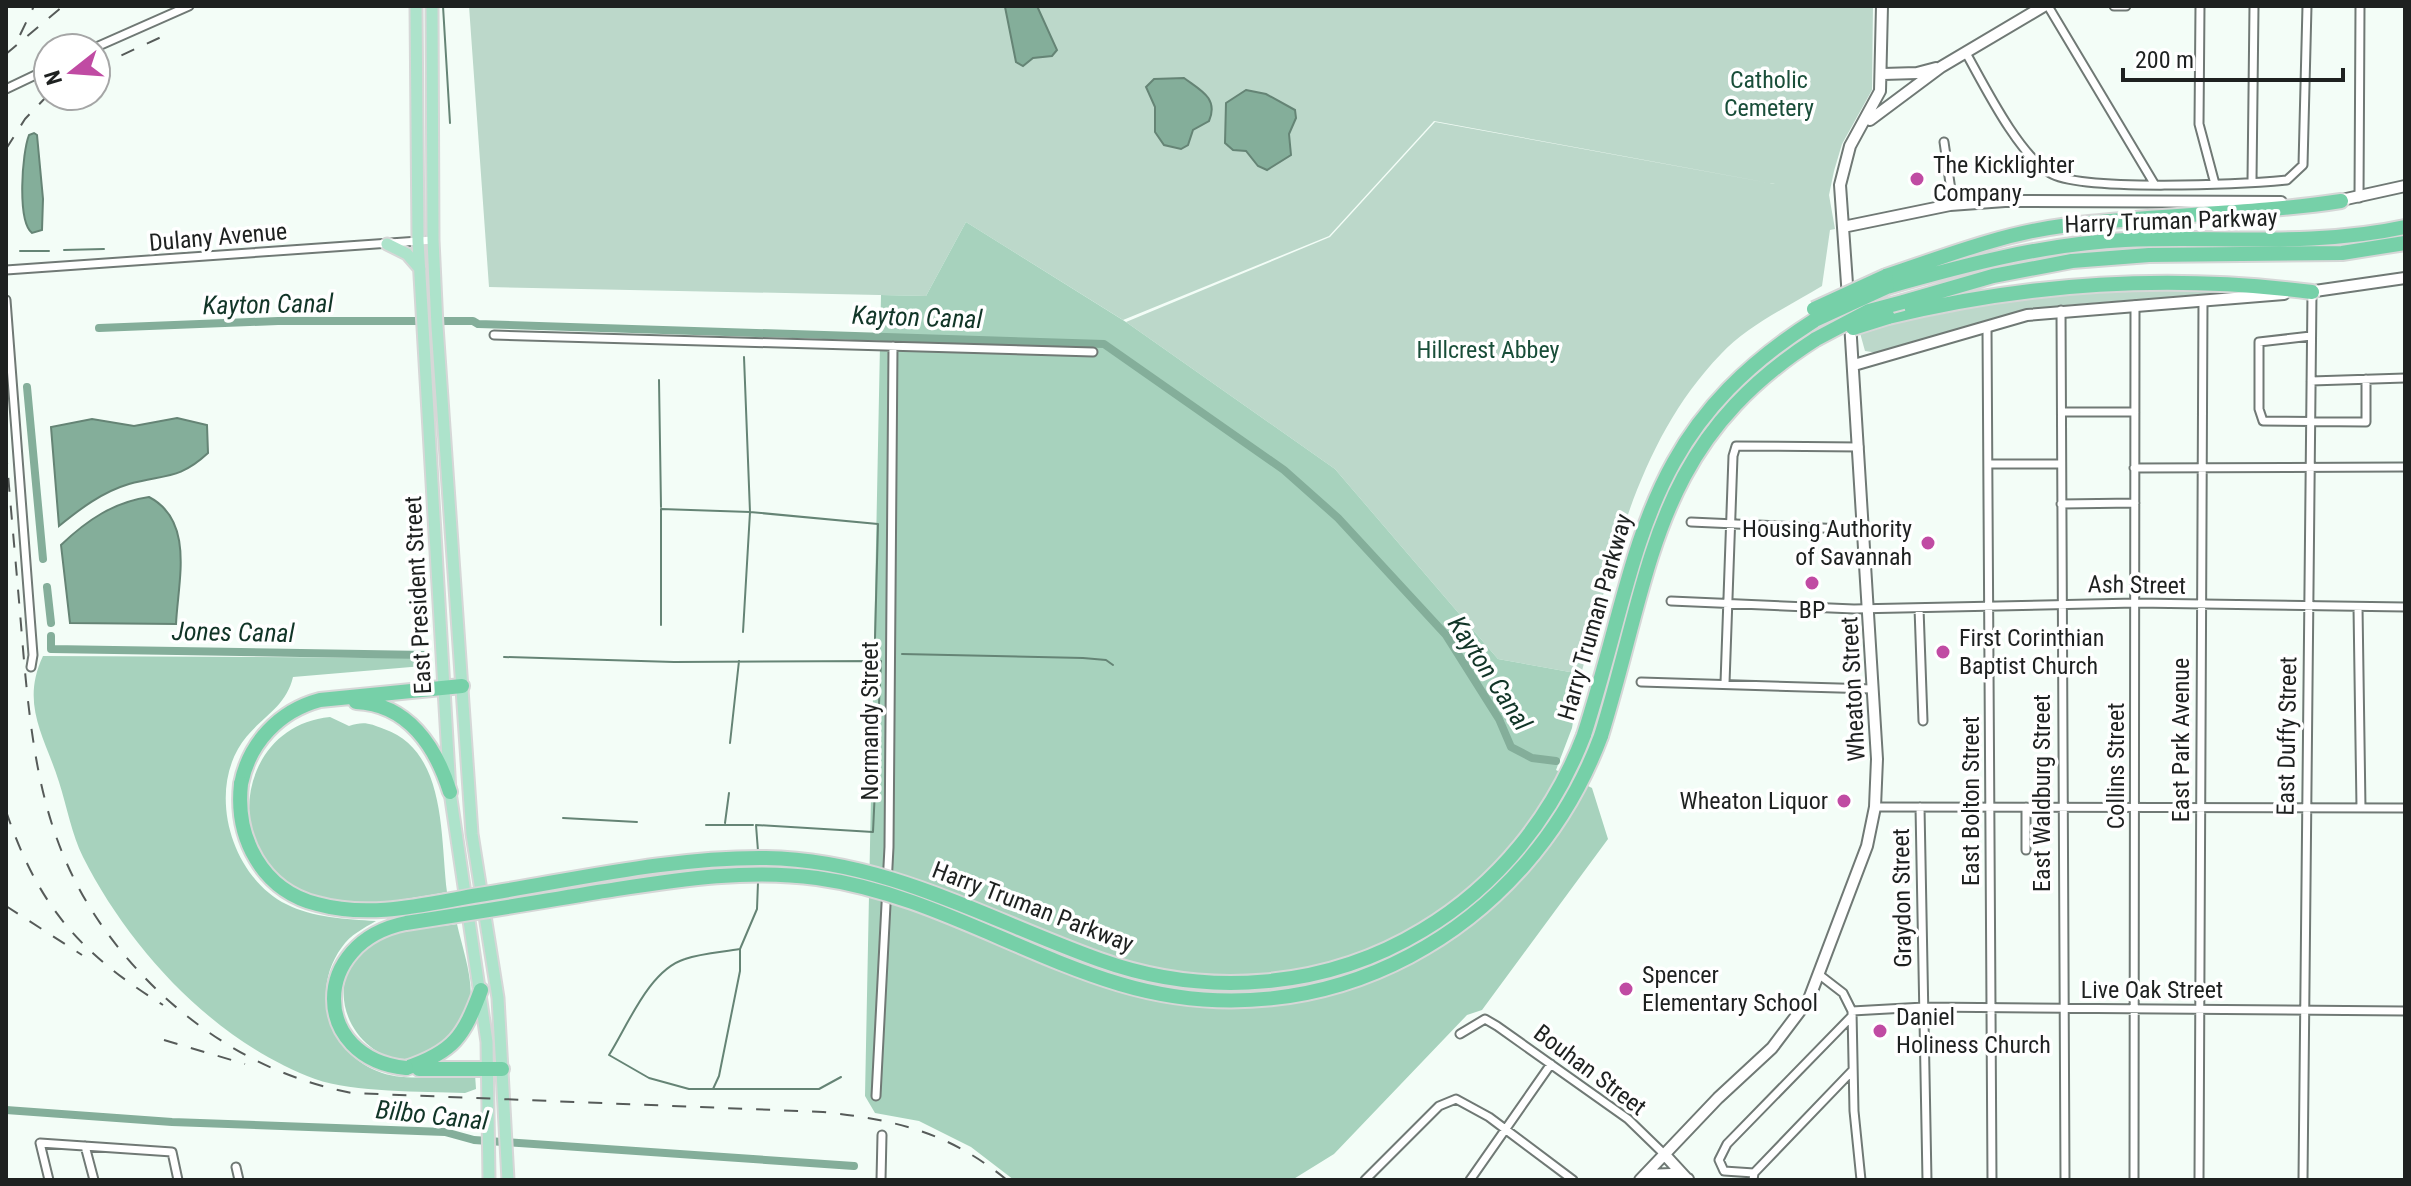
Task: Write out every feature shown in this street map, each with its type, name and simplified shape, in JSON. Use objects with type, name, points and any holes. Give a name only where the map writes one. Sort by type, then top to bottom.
[{"type":"highway","points":[[1886,282],[2006,238],[2059,226],[2295,208],[2341,201]]},
{"type":"highway","name":"Harry Truman Parkway","points":[[320,700],[288,714],[268,730],[247,762],[241,784],[242,829],[260,866],[290,894],[329,907],[385,910],[688,862],[795,859],[874,872],[926,888],[1126,968],[1179,980],[1246,983],[1313,974],[1365,959],[1414,936],[1459,906],[1500,870],[1535,828],[1563,782],[1584,735],[1642,526],[1670,466],[1708,410],[1760,349],[1815,314],[1886,282],[1989,260],[2069,245],[2371,233],[2405,227]]},
{"type":"highway","name":"Harry Truman Parkway","points":[[495,1069],[406,1068],[383,1064],[363,1053],[344,1032],[337,1016],[334,995],[339,970],[353,947],[370,934],[406,923],[716,876],[794,876],[870,888],[945,913],[1094,975],[1148,991],[1204,999],[1261,999],[1344,983],[1434,943],[1469,919],[1511,881],[1564,815],[1601,736],[1650,556],[1667,508],[1691,463],[1721,421],[1777,366],[1869,311],[2006,273],[2098,258],[2371,249],[2405,243]]},
{"type":"highway","points":[[1816,342],[1888,317],[1982,297],[2126,283],[2250,284],[2312,292]]},
{"type":"highway","points":[[320,700],[462,686]]},
{"type":"highway","points":[[320,700],[367,702],[407,720],[436,753],[450,792]]},
{"type":"highway","points":[[406,1068],[432,1059],[458,1040],[481,990]]},
{"type":"main road","name":"East President Street","points":[[416,6],[418,241],[450,792],[505,1124],[508,1180]]},
{"type":"main road","name":"East President Street","points":[[432,6],[433,240],[437,321],[472,834],[498,998],[495,1069],[487,1124],[489,1180]]},
{"type":"main road","name":"Wheaton Street","points":[[1643,1177],[1790,1028],[1821,976],[1860,871],[1875,807],[1866,530],[1840,185],[1850,146],[1876,105],[1883,74],[1882,6]]},
{"type":"main road","points":[[1865,123],[1941,67],[2046,6]]},
{"type":"main road","points":[[418,67],[429,80],[434,129]]},
{"type":"main road","points":[[1883,74],[1917,73],[1941,67]]},
{"type":"main road","points":[[1883,74],[1916,84]]},
{"type":"main road","points":[[1843,227],[1953,204],[2072,199],[2341,201],[2405,186]]},
{"type":"main road","points":[[387,244],[407,254],[420,269]]},
{"type":"main road","points":[[1854,365],[1987,327],[2061,310],[2312,292],[2405,278]]},
{"type":"main road","name":"Bouhan Street","points":[[1664,1154],[1688,1180]]},
{"type":"main road","points":[[1643,1177],[1671,1174],[1688,1180]]},
{"type":"street","points":[[112,40],[189,6]]},
{"type":"street","points":[[2046,6],[2155,185]]},
{"type":"street","points":[[2114,6],[2126,6]]},
{"type":"street","points":[[2200,6],[2199,124],[2215,184]]},
{"type":"street","points":[[2252,180],[2254,6]]},
{"type":"street","points":[[1966,53],[2020,141],[2049,173],[2065,178],[2155,185],[2287,180],[2303,165],[2307,6]]},
{"type":"street","points":[[2359,198],[2360,6]]},
{"type":"street","points":[[6,89],[32,77]]},
{"type":"street","points":[[1944,142],[1953,204]]},
{"type":"street","name":"Dulany Avenue","points":[[6,270],[433,240]]},
{"type":"street","name":"East Duffy Street","points":[[2303,1180],[2312,292]]},
{"type":"street","points":[[6,300],[33,655],[31,667]]},
{"type":"street","name":"East Park Avenue","points":[[2199,1180],[2203,300]]},
{"type":"street","name":"Collins Street","points":[[2134,1180],[2135,305]]},
{"type":"street","name":"East Waldburg Street","points":[[2061,310],[2065,1180]]},
{"type":"street","name":"East Bolton Street","points":[[1987,327],[1992,1180]]},
{"type":"street","points":[[494,335],[1093,352]]},
{"type":"street","points":[[2311,336],[2259,342],[2259,409],[2263,421],[2366,422],[2366,379]]},
{"type":"street","name":"Normandy Street","points":[[876,1096],[889,833],[893,346]]},
{"type":"street","points":[[2311,381],[2405,378]]},
{"type":"street","points":[[2062,412],[2135,412]]},
{"type":"street","points":[[1725,683],[1736,446],[1860,447]]},
{"type":"street","points":[[1988,464],[2061,464]]},
{"type":"street","points":[[2134,468],[2405,467]]},
{"type":"street","points":[[2061,504],[2135,503]]},
{"type":"street","points":[[1691,522],[1866,530]]},
{"type":"street","name":"Ash Street","points":[[1671,601],[1727,606],[1869,608],[2136,603],[2405,607]]},
{"type":"street","points":[[2358,607],[2361,808]]},
{"type":"street","points":[[1919,608],[1923,721]]},
{"type":"street","points":[[1641,682],[1873,689]]},
{"type":"street","points":[[1875,807],[2405,808]]},
{"type":"street","name":"Graydon Street","points":[[1920,807],[1927,1180]]},
{"type":"street","points":[[2026,807],[2026,850]]},
{"type":"street","points":[[1821,976],[1843,993],[1852,1013],[1852,1071],[1861,1180]]},
{"type":"street","name":"Live Oak Street","points":[[1852,1013],[1924,1007],[2136,1012],[2405,1011]]},
{"type":"street","points":[[1852,1013],[1727,1144],[1720,1166],[1724,1171],[1754,1176],[1852,1071]]},
{"type":"street","name":"Bouhan Street","points":[[1460,1034],[1485,1019],[1628,1119],[1664,1154]]},
{"type":"street","points":[[1470,1180],[1551,1064]]},
{"type":"street","points":[[1365,1180],[1448,1100],[1465,1103],[1573,1180]]},
{"type":"street","points":[[881,1180],[882,1135]]},
{"type":"street","points":[[49,1180],[40,1143],[172,1152],[178,1180]]},
{"type":"street","points":[[85,1146],[94,1180]]},
{"type":"street","points":[[236,1167],[239,1180]]},
{"type":"green space","points":[[469,6],[1873,6],[1872,90],[1842,144],[1834,171],[1829,195],[1835,229],[1830,230],[1822,286],[1731,344],[1692,388],[1668,425],[1648,464],[1617,546],[1581,674],[1498,659],[1335,469],[1126,322],[1330,237],[1435,122],[1775,184],[1434,121],[1329,236],[1123,320],[966,222],[926,296],[489,287]]},
{"type":"green space","points":[[2169,289],[2232,292],[2067,305],[2024,312],[1878,353],[1865,351],[1860,333],[1936,313],[2013,300]]},
{"type":"shaded area","points":[[1037,6],[1057,50],[1052,56],[1033,58],[1023,66],[1016,62],[1005,7]]},
{"type":"shaded area","points":[[1184,78],[1206,95],[1212,106],[1209,121],[1193,130],[1188,145],[1181,149],[1164,145],[1155,132],[1155,107],[1146,87],[1154,79]]},
{"type":"shaded area","points":[[1246,90],[1266,94],[1295,110],[1296,118],[1289,134],[1291,155],[1267,170],[1258,166],[1246,151],[1233,150],[1225,143],[1226,103]]},
{"type":"shaded area","points":[[29,135],[37,135],[43,199],[42,230],[32,233],[24,215],[22,186]]},
{"type":"shaded area","points":[[966,222],[1126,322],[1335,469],[1498,659],[1581,674],[1572,728],[1556,770],[1592,788],[1608,839],[1482,1010],[1467,1015],[1334,1154],[1292,1180],[1014,1180],[971,1147],[919,1121],[875,1113],[865,1096],[881,295],[926,296]]},
{"type":"shaded area","points":[[177,418],[207,425],[208,453],[180,472],[129,484],[110,492],[83,507],[59,526],[51,427],[92,419],[134,426]]},
{"type":"shaded area","points":[[149,497],[173,521],[178,536],[180,571],[176,624],[70,623],[61,545],[102,514],[124,503]]},
{"type":"shaded area","points":[[43,656],[422,658],[423,666],[293,677],[277,707],[238,749],[226,791],[227,814],[240,857],[252,876],[268,892],[286,904],[307,912],[376,921],[345,943],[332,964],[327,982],[329,1018],[346,1049],[360,1062],[388,1075],[438,1077],[475,1074],[476,1089],[465,1093],[388,1090],[349,1087],[315,1079],[278,1063],[243,1042],[179,989],[125,926],[102,892],[79,848],[34,706],[34,690]]},
{"type":"shaded area","points":[[330,717],[349,726],[375,725],[405,740],[419,756],[430,775],[441,822],[447,892],[377,902],[324,899],[307,894],[279,877],[260,853],[251,825],[250,796],[258,768],[274,744],[298,726]]},
{"type":"shaded area","points":[[457,924],[471,995],[459,1026],[443,1044],[417,1057],[392,1057],[371,1047],[354,1029],[345,1006],[345,982],[355,958],[387,935]]},
{"type":"waterway","points":[[443,6],[450,123]]},
{"type":"waterway","points":[[64,250],[104,249]]},
{"type":"waterway","points":[[20,251],[49,251]]},
{"type":"waterway","name":"Kayton Canal","points":[[99,328],[278,321],[473,321],[478,324],[1104,344],[1284,470],[1338,518],[1446,635],[1499,719],[1511,747],[1532,758],[1556,761]]},
{"type":"waterway","points":[[661,625],[661,509],[750,512],[744,357]]},
{"type":"waterway","points":[[659,380],[661,507]]},
{"type":"waterway","name":"Jones Canal","points":[[27,387],[43,559]]},
{"type":"waterway","points":[[743,632],[750,512],[878,524],[875,638]]},
{"type":"waterway","name":"Jones Canal","points":[[47,587],[51,623]]},
{"type":"waterway","name":"Jones Canal","points":[[51,636],[51,649],[427,655]]},
{"type":"waterway","points":[[902,654],[1083,658],[1106,660],[1113,665]]},
{"type":"waterway","points":[[504,657],[674,662],[881,661],[873,832],[756,825],[758,851]]},
{"type":"waterway","points":[[730,743],[739,661]]},
{"type":"waterway","points":[[725,823],[729,793]]},
{"type":"waterway","points":[[563,818],[637,822]]},
{"type":"waterway","points":[[706,825],[753,825]]},
{"type":"waterway","points":[[740,949],[757,909],[758,882]]},
{"type":"waterway","points":[[713,1089],[719,1076],[740,971],[740,949],[698,955],[672,965],[650,986],[609,1055],[649,1078],[689,1089],[819,1089],[841,1077]]},
{"type":"waterway","name":"Bilbo Canal","points":[[6,1110],[172,1122],[445,1132],[474,1140],[854,1166]]},
{"type":"railway","points":[[20,35],[34,6]]},
{"type":"railway","points":[[6,54],[63,6]]},
{"type":"railway","points":[[112,60],[170,33]]},
{"type":"railway","points":[[6,149],[32,112]]},
{"type":"railway","points":[[6,450],[33,738],[53,828],[70,870],[92,910],[120,950],[157,990],[200,1026],[272,1068],[352,1093],[850,1115],[921,1131],[964,1150],[1007,1180]]},
{"type":"railway","points":[[6,811],[32,874],[65,923],[107,966],[163,1005]]},
{"type":"railway","points":[[6,906],[82,955]]},
{"type":"railway","points":[[164,1040],[245,1064]]},
{"type":"place","name":"The Kicklighter Company","points":[[1917,179]]},
{"type":"place","name":"Housing Authority of Savannah","points":[[1928,543]]},
{"type":"place","name":"BP","points":[[1812,583]]},
{"type":"place","name":"First Corinthian Baptist Church","points":[[1943,652]]},
{"type":"place","name":"Wheaton Liquor","points":[[1844,801]]},
{"type":"place","name":"Spencer Elementary School","points":[[1626,989]]},
{"type":"place","name":"Daniel Holiness Church","points":[[1880,1031]]},
{"type":"park label","name":"Catholic Cemetery","points":[[1769,94]]},
{"type":"park label","name":"Hillcrest Abbey","points":[[1488,350]]}]
